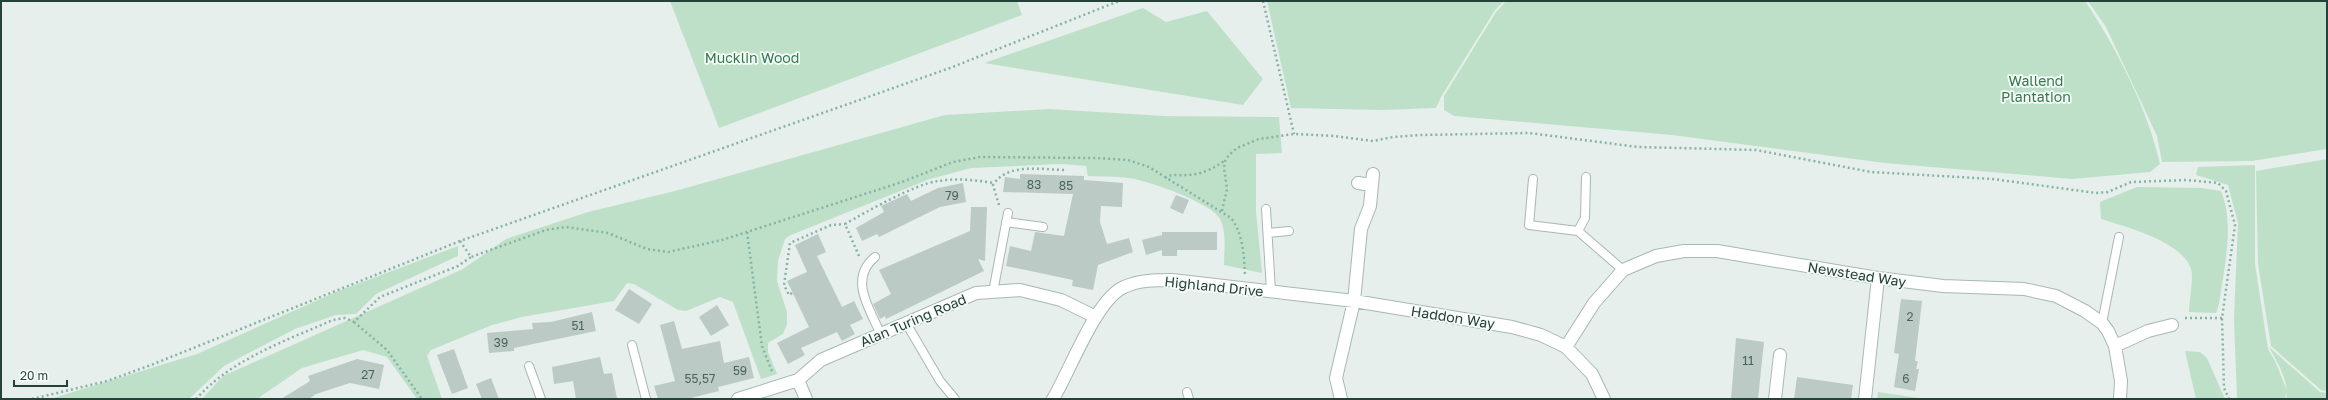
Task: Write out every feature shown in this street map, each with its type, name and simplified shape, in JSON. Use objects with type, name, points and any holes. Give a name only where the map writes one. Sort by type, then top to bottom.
[{"type":"street","points":[[1341,399],[1336,378],[1354,301],[1361,229],[1370,206],[1372,180],[1358,183]]},
{"type":"street","name":"Newstead Way","points":[[1566,347],[1594,303],[1623,270],[1656,256],[1684,251],[1717,251],[1878,278],[1943,286],[2024,289],[2056,296],[2085,311],[2102,323],[2115,346],[2121,381],[2120,399]]},
{"type":"street","points":[[1865,399],[1878,278]]},
{"type":"street","name":"Highland Drive","points":[[1053,399],[1096,317],[1108,298],[1123,287],[1143,281],[1172,280],[1271,291]]},
{"type":"street","name":"Alan Turing Road","points":[[738,399],[774,389],[798,380],[821,360],[976,293],[1020,290],[1061,300],[1096,317]]},
{"type":"street","name":"Haddon Way","points":[[1271,291],[1354,301],[1512,327],[1541,335],[1566,347],[1592,374],[1604,399]]},
{"type":"street","points":[[2115,346],[2148,331],[2172,325]]},
{"type":"street","points":[[1775,399],[1780,355]]},
{"type":"street","points":[[798,380],[806,399]]},
{"type":"lane","points":[[1578,231],[1584,218],[1586,177]]},
{"type":"lane","points":[[1533,179],[1529,226],[1578,231],[1623,270]]},
{"type":"lane","points":[[1266,209],[1271,291]]},
{"type":"lane","points":[[993,292],[1007,218],[1043,227]]},
{"type":"lane","points":[[1268,232],[1289,231]]},
{"type":"lane","points":[[2102,323],[2119,236]]},
{"type":"lane","points":[[875,257],[861,274],[861,285],[880,334]]},
{"type":"lane","points":[[906,323],[940,381],[955,399]]},
{"type":"lane","points":[[632,345],[646,399]]},
{"type":"lane","points":[[529,366],[541,399]]},
{"type":"path","points":[[32,399],[107,381],[151,365],[460,241],[950,68],[1119,1]]},
{"type":"path","points":[[1263,1],[1294,134]]},
{"type":"path","points":[[1165,178],[1168,175],[1186,175],[1204,172],[1225,161],[1243,145],[1259,139],[1294,134],[1334,136],[1354,140],[1373,141],[1393,137],[1428,135],[1529,133],[1638,146],[1756,150],[1871,172],[1993,179],[2096,194],[2108,192],[2131,182],[2187,180],[2218,183],[2226,191],[2235,225],[2222,318],[2224,388],[2229,399]]},
{"type":"path","points":[[354,322],[380,297],[458,266],[471,258],[546,230],[566,227],[608,233],[647,249],[668,252],[722,240],[902,182],[953,162],[980,157],[1096,158],[1128,160],[1149,167],[1222,211],[1237,225],[1244,252],[1247,289]]},
{"type":"path","points":[[1222,211],[1227,189],[1224,168],[1225,161]]},
{"type":"path","points":[[1007,218],[999,206],[994,183],[997,177],[1011,170],[1067,170]]},
{"type":"path","points":[[792,292],[789,295],[784,285],[790,243],[831,225],[845,224],[863,214],[937,181],[971,179],[994,183]]},
{"type":"path","points":[[845,224],[865,269]]},
{"type":"path","points":[[747,232],[762,346],[774,375],[774,389]]},
{"type":"path","points":[[460,241],[471,258]]},
{"type":"path","points":[[196,399],[211,382],[231,368],[279,344],[333,320],[345,318],[354,322],[387,350],[422,399]]},
{"type":"path","points":[[2172,325],[2182,318],[2222,318]]},
{"type":"green space","name":"Mucklin Wood","points":[[670,1],[1017,1],[1022,15],[719,128]]},
{"type":"green space","points":[[1267,1],[1504,1],[1495,10],[1441,97],[1436,108],[1381,110],[1291,108]]},
{"type":"green space","name":"Wallend Plantation","points":[[1506,1],[2085,1],[2108,38],[2130,80],[2148,122],[2160,164],[2150,172],[2072,179],[1885,163],[1672,135],[1454,116],[1444,110],[1444,96],[1496,12]]},
{"type":"green space","points":[[2088,1],[2327,1],[2327,149],[2252,161],[2162,162],[2157,136],[2106,27]]},
{"type":"green space","points":[[1143,8],[1166,22],[1207,11],[1263,79],[1243,105],[984,63]]},
{"type":"green space","points":[[1049,109],[1164,116],[1279,117],[1282,153],[1256,154],[1256,211],[1262,273],[1224,265],[1224,230],[1220,219],[1215,213],[1205,206],[1178,193],[1149,183],[1128,178],[1088,176],[1086,166],[1061,164],[971,168],[930,179],[791,235],[785,239],[778,261],[777,281],[787,312],[787,324],[783,334],[768,343],[768,352],[777,374],[761,379],[733,302],[720,297],[686,311],[678,310],[634,284],[627,283],[614,301],[522,317],[492,325],[431,350],[427,356],[442,399],[417,399],[387,357],[363,350],[302,368],[257,399],[202,399],[223,376],[463,269],[506,239],[588,212],[675,191],[945,115]]},
{"type":"green space","points":[[2327,159],[2327,391],[2321,390],[2271,346],[2258,264],[2256,171]]},
{"type":"green space","points":[[2255,165],[2255,264],[2268,349],[2276,363],[2287,391],[2285,399],[2237,399],[2234,319],[2238,223],[2228,185],[2196,175],[2198,167]]},
{"type":"green space","points":[[2137,187],[2201,188],[2221,191],[2225,204],[2228,232],[2219,304],[2216,313],[2189,312],[2192,273],[2186,259],[2177,250],[2152,236],[2101,219],[2100,202]]},
{"type":"green space","points":[[458,246],[458,256],[376,294],[356,314],[336,315],[295,329],[224,366],[189,399],[50,399],[197,354],[336,292]]},
{"type":"green space","points":[[2269,347],[2320,392],[2327,393],[2327,399],[2286,399],[2287,392],[2284,379]]},
{"type":"green space","points":[[2185,351],[2200,352],[2207,358],[2225,399],[2196,399]]},
{"type":"green space","points":[[1878,392],[1926,399],[1877,399]]},
{"type":"building","points":[[1020,174],[1084,176],[1084,180],[1123,183],[1122,207],[1101,206],[1100,222],[1107,244],[1129,238],[1133,252],[1098,265],[1093,290],[1072,286],[1073,280],[1006,266],[1010,246],[1031,251],[1035,232],[1064,236],[1073,194],[1003,192],[1005,177],[1020,179]]},
{"type":"building","points":[[963,183],[966,202],[940,207],[879,237],[877,234],[862,241],[856,228],[884,212],[881,206],[907,194],[911,201],[938,188]]},
{"type":"building","points":[[1176,195],[1189,200],[1183,214],[1170,208]]},
{"type":"building","points":[[971,207],[987,207],[985,261],[978,259],[984,271],[886,319],[885,316],[880,319],[873,304],[891,294],[879,270],[970,231]]},
{"type":"building","points":[[1162,232],[1217,232],[1217,250],[1177,250],[1177,256],[1162,256],[1162,250],[1146,255],[1142,240],[1162,235]]},
{"type":"building","points":[[818,234],[826,252],[817,256],[842,307],[854,301],[863,319],[850,325],[855,334],[842,341],[837,332],[801,348],[805,355],[788,364],[777,343],[809,327],[787,281],[807,272],[795,245]]},
{"type":"building","points":[[629,289],[652,304],[639,324],[615,310]]},
{"type":"building","points":[[1901,299],[1922,301],[1915,361],[1918,361],[1916,369],[1919,369],[1915,391],[1894,387],[1899,354],[1894,353]]},
{"type":"building","points":[[717,305],[729,325],[711,336],[699,317]]},
{"type":"building","points":[[592,312],[596,331],[514,348],[514,351],[489,353],[487,333],[533,329],[532,323],[551,322]]},
{"type":"building","points":[[674,321],[682,349],[720,341],[724,363],[749,357],[754,378],[718,387],[719,391],[687,399],[658,399],[654,386],[675,381],[660,325]]},
{"type":"building","points":[[1736,338],[1764,342],[1758,399],[1731,399]]},
{"type":"building","points":[[454,349],[468,388],[452,394],[437,355]]},
{"type":"building","points":[[600,357],[604,374],[612,373],[617,399],[576,399],[573,381],[554,384],[552,367]]},
{"type":"building","points":[[357,359],[384,365],[379,389],[350,383],[316,394],[309,399],[281,399],[310,381],[308,376]]},
{"type":"building","points":[[1797,377],[1853,385],[1851,399],[1794,399]]},
{"type":"building","points":[[491,378],[499,399],[482,399],[476,384]]}]
